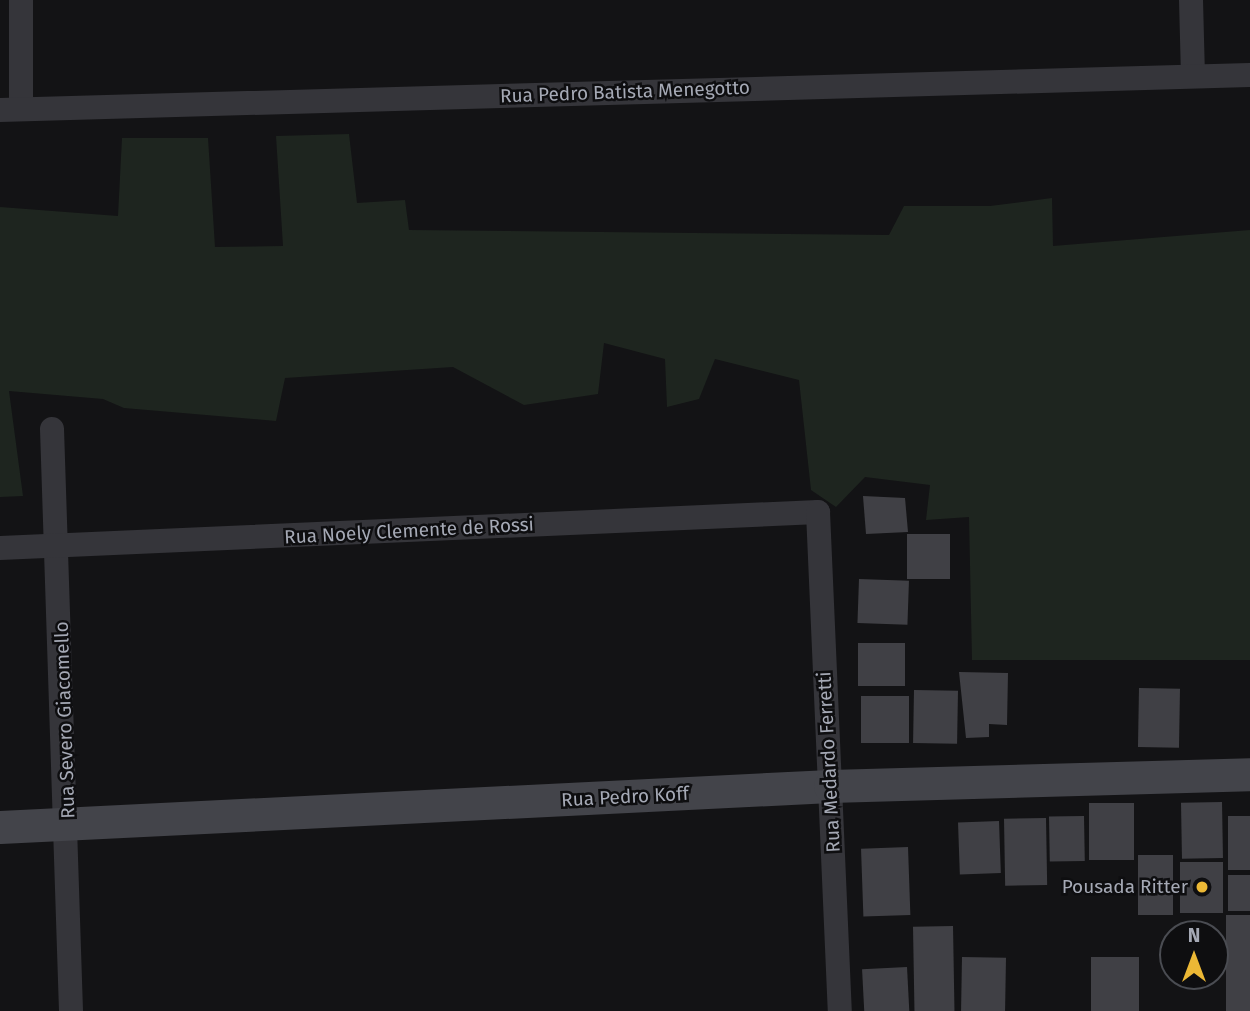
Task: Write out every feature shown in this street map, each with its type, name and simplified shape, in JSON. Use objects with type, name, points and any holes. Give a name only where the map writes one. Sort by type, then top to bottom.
[{"type":"street","points":[[10,109],[21,0]]},
{"type":"street","points":[[1191,0],[1193,76]]},
{"type":"street","name":"Rua Pedro Batista Menegotto","points":[[10,109],[1250,75]]},
{"type":"street","name":"Rua Severo Giacomello","points":[[52,429],[60,548],[71,1011]]},
{"type":"street","name":"Rua Noely Clemente de Rossi","points":[[0,548],[60,548],[818,512]]},
{"type":"street","name":"Rua Medardo Ferretti","points":[[818,512],[840,1011]]},
{"type":"street","name":"Rua Pedro Koff","points":[[0,827],[830,786],[1250,775]]},
{"type":"shaded area","points":[[349,134],[357,203],[405,200],[409,230],[889,235],[904,206],[990,206],[1052,198],[1053,246],[1250,230],[1250,660],[972,660],[969,517],[926,520],[930,485],[865,477],[836,507],[811,490],[799,380],[715,359],[699,399],[667,407],[665,359],[604,343],[598,394],[524,405],[453,367],[285,378],[276,421],[124,408],[103,399],[9,391],[23,496],[0,497],[0,207],[118,216],[122,138],[208,138],[215,247],[283,246],[276,136]]},
{"type":"building","points":[[863,496],[905,498],[908,532],[866,534]]},
{"type":"building","points":[[907,534],[950,534],[950,579],[907,579]]},
{"type":"building","points":[[859,579],[909,581],[907,625],[857,623]]},
{"type":"building","points":[[858,643],[905,643],[905,686],[858,686]]},
{"type":"building","points":[[959,672],[1008,673],[1007,725],[989,724],[989,737],[966,738]]},
{"type":"building","points":[[1139,688],[1180,689],[1179,748],[1138,747]]},
{"type":"building","points":[[914,690],[958,691],[957,744],[913,743]]},
{"type":"building","points":[[861,696],[909,696],[909,743],[861,743]]},
{"type":"building","points":[[1222,802],[1223,858],[1182,859],[1181,803]]},
{"type":"building","points":[[1089,803],[1134,803],[1134,860],[1089,860]]},
{"type":"building","points":[[1084,816],[1085,861],[1050,862],[1049,817]]},
{"type":"building","points":[[1228,816],[1250,816],[1250,870],[1228,870]]},
{"type":"building","points":[[1046,818],[1047,885],[1005,886],[1004,819]]},
{"type":"building","points":[[999,821],[1001,873],[960,874],[958,822]]},
{"type":"building","points":[[908,847],[910,915],[863,917],[861,849]]},
{"type":"building","points":[[1138,855],[1173,855],[1173,915],[1138,915]]},
{"type":"building","name":"Pousada Ritter","points":[[1180,862],[1223,862],[1223,913],[1180,913]]},
{"type":"building","points":[[1228,875],[1250,875],[1250,911],[1228,911]]},
{"type":"building","points":[[1226,915],[1250,915],[1250,1011],[1226,1011],[1226,990],[1229,990],[1229,920],[1226,920]]},
{"type":"building","points":[[953,926],[954,1011],[914,1011],[913,927]]},
{"type":"building","points":[[962,957],[1006,958],[1005,1011],[961,1011]]},
{"type":"building","points":[[1091,957],[1139,957],[1139,1011],[1091,1011]]},
{"type":"building","points":[[907,967],[909,1011],[864,1011],[862,969]]},
{"type":"place","name":"Pousada Ritter","points":[[1202,887]]}]
